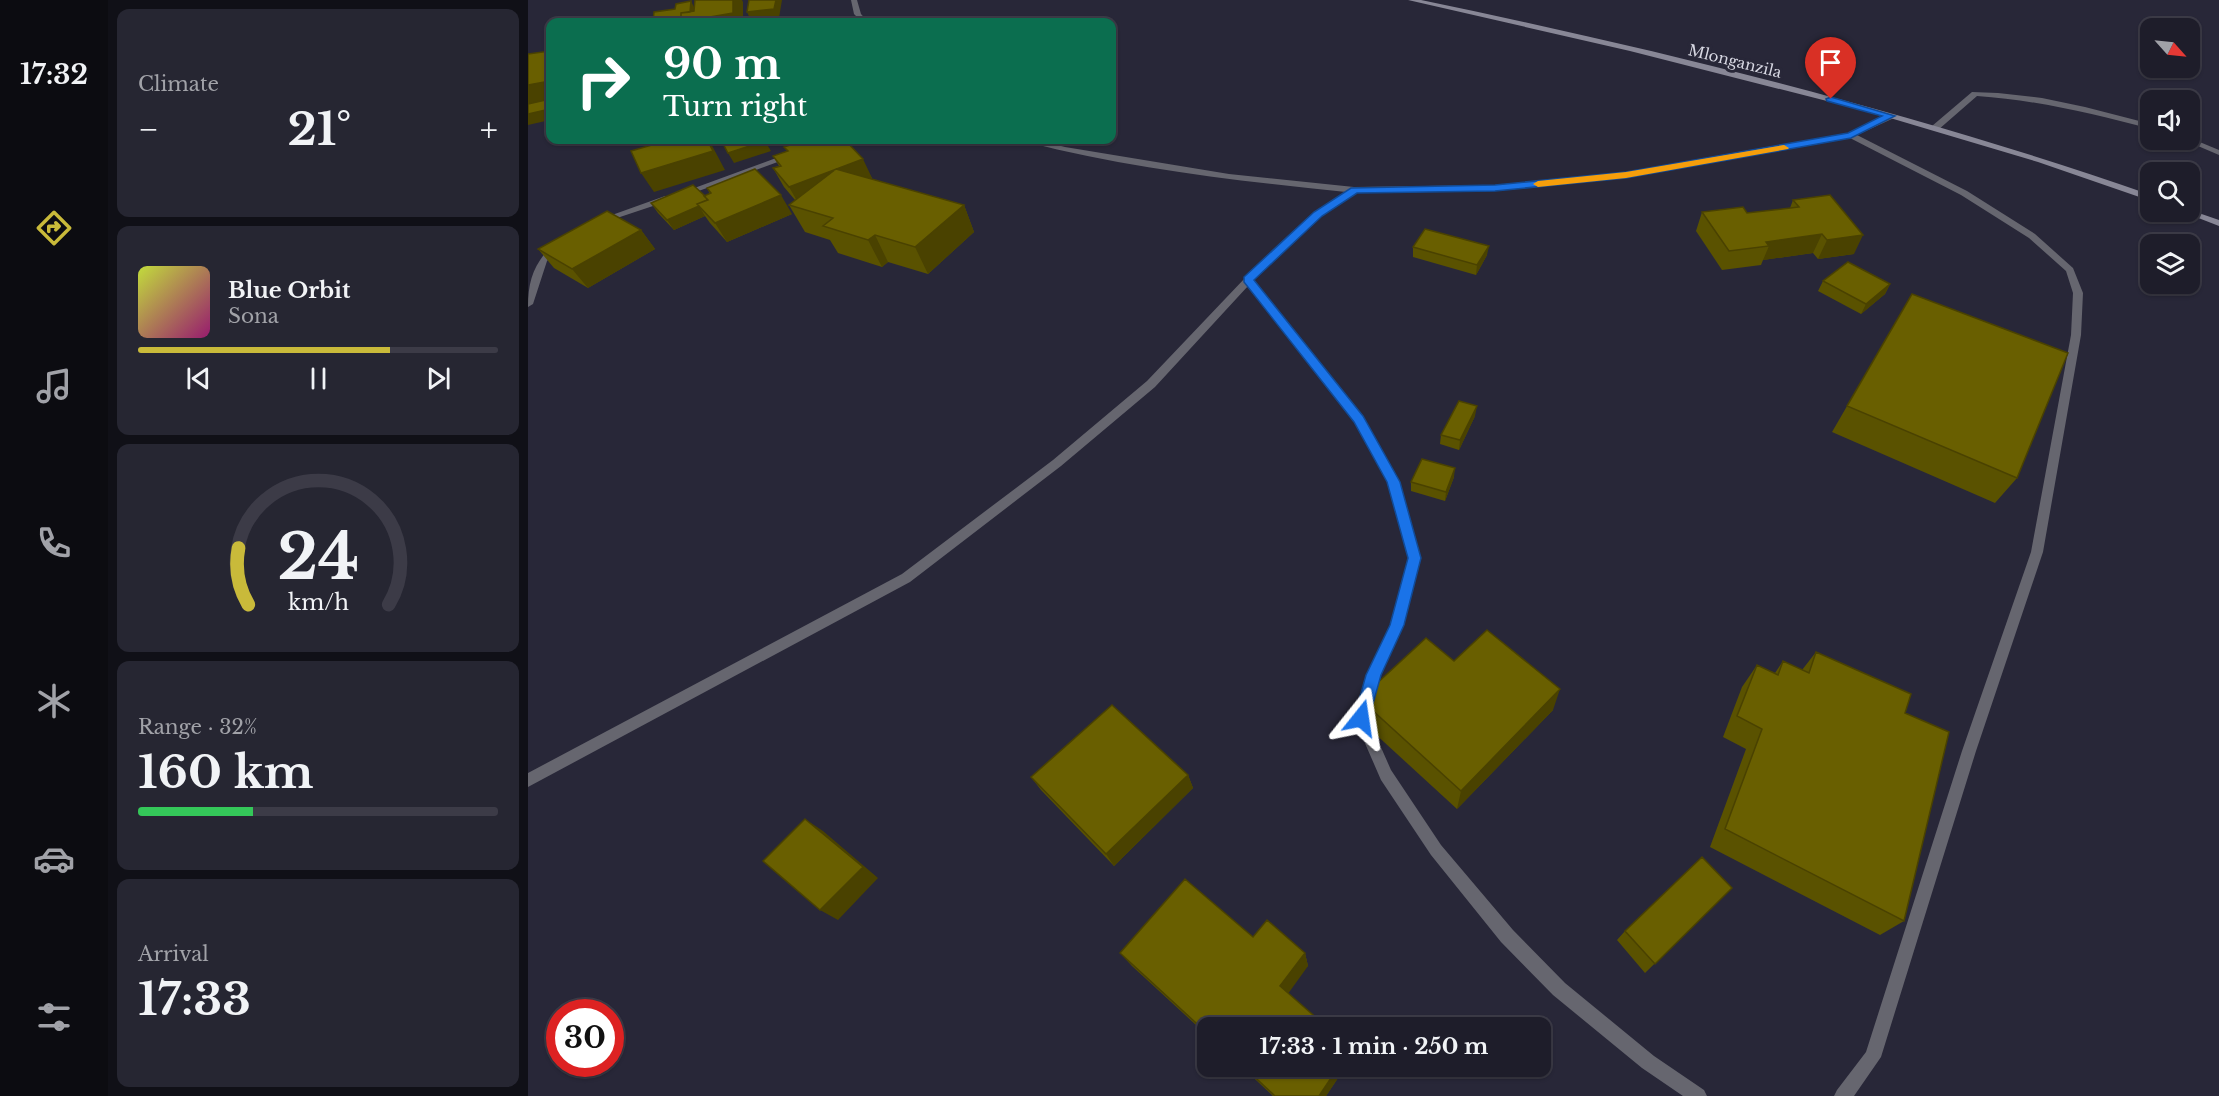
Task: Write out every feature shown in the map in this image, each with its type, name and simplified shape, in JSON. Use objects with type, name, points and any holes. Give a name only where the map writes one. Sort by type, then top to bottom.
[{"type":"street","points":[[854,0],[862,18]]},
{"type":"street","name":"Mlonganzila","points":[[1412,0],[1525,24],[1891,116],[2140,194]]},
{"type":"street","points":[[1935,128],[1975,94],[2020,95],[2097,111],[2140,124]]},
{"type":"street","points":[[1044,144],[1065,150],[1229,177],[1354,190],[1495,188],[1626,175],[1851,135],[1891,116]]},
{"type":"street","points":[[1843,1096],[1873,1057],[1969,751],[2037,552],[2076,335],[2078,293],[2070,270],[2032,236],[1964,193],[1851,135]]},
{"type":"street","points":[[2200,145],[2219,153]]},
{"type":"street","points":[[589,224],[803,151]]},
{"type":"street","points":[[528,780],[906,578],[1056,463],[1151,384],[1248,280],[1318,214],[1354,190]]},
{"type":"street","points":[[2200,216],[2219,223]]},
{"type":"street","points":[[528,304],[543,260],[559,241]]},
{"type":"street","points":[[1248,280],[1359,420],[1393,482],[1414,558],[1397,625],[1373,675],[1361,718],[1386,775],[1436,850],[1507,936],[1559,989],[1648,1062],[1698,1096]]},
{"type":"building","points":[[695,0],[733,0],[733,13],[704,18],[681,18],[681,13],[694,11]]},
{"type":"building","points":[[749,0],[776,0],[774,9],[747,12]]},
{"type":"building","points":[[691,1],[690,12],[681,13],[681,18],[653,18],[654,12],[675,9],[676,4]]},
{"type":"building","points":[[546,52],[546,82],[528,85],[528,54]]},
{"type":"building","points":[[546,100],[546,110],[528,114],[528,104]]},
{"type":"building","points":[[655,144],[709,144],[713,151],[641,173],[631,151]]},
{"type":"building","points":[[723,144],[756,144],[728,153]]},
{"type":"building","points":[[793,144],[849,144],[863,159],[789,187],[773,168],[781,166],[773,156],[788,151],[784,147]]},
{"type":"building","points":[[755,169],[781,195],[715,223],[697,204],[708,200],[704,196],[711,193],[707,188]]},
{"type":"building","points":[[836,169],[964,205],[915,247],[875,235],[868,240],[823,226],[833,218],[789,205]]},
{"type":"building","points":[[693,185],[707,200],[667,220],[651,203]]},
{"type":"building","points":[[1830,195],[1863,235],[1827,240],[1822,234],[1766,242],[1769,246],[1729,251],[1702,212],[1743,207],[1747,213],[1799,207],[1793,200]]},
{"type":"building","points":[[607,211],[641,230],[572,269],[538,249]]},
{"type":"building","points":[[1425,229],[1489,246],[1477,265],[1413,247]]},
{"type":"building","points":[[1848,262],[1890,284],[1866,304],[1823,281]]},
{"type":"building","points":[[1912,294],[2068,353],[2017,478],[1847,406]]},
{"type":"building","points":[[1459,401],[1477,406],[1460,440],[1441,435]]},
{"type":"building","points":[[1422,459],[1455,468],[1446,492],[1411,482]]},
{"type":"building","points":[[1487,630],[1560,689],[1461,791],[1360,699],[1426,638],[1454,661]]},
{"type":"building","points":[[1816,652],[1911,694],[1905,713],[1949,732],[1904,921],[1725,829],[1762,729],[1737,716],[1757,665],[1778,675],[1783,661],[1809,673]]},
{"type":"building","points":[[1112,705],[1188,775],[1106,854],[1031,777]]},
{"type":"building","points":[[805,819],[863,867],[820,910],[763,861]]},
{"type":"building","points":[[1702,857],[1732,888],[1655,964],[1625,931]]},
{"type":"building","points":[[1185,879],[1253,937],[1267,920],[1305,953],[1280,986],[1315,1017],[1197,1017],[1197,1024],[1120,953]]},
{"type":"building","points":[[1255,1077],[1332,1077],[1319,1096],[1275,1096]]},
{"type":"slow traffic","points":[[1538,184],[1626,175],[1784,148]]},
{"type":"route","points":[[1361,718],[1373,675],[1397,625],[1414,558],[1393,482],[1359,420],[1248,280],[1318,214],[1354,190],[1495,188],[1626,175],[1851,135],[1891,116],[1831,99]]}]
